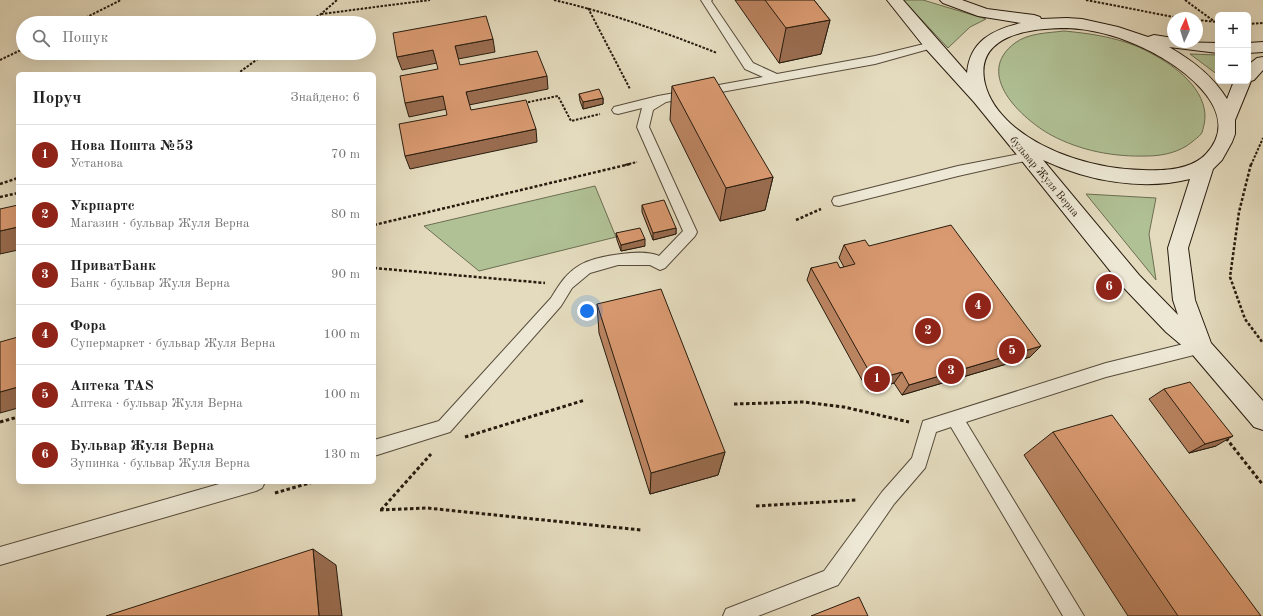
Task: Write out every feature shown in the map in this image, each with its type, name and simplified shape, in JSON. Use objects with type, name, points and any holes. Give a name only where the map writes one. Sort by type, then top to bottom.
[{"type":"street","name":"бульвар Жуля Верна","points":[[895,0],[932,45],[980,98],[1029,156],[1131,281],[1174,325],[1200,347],[1263,419]]},
{"type":"street","points":[[948,0],[984,13],[1101,28],[1159,41],[1215,48]]},
{"type":"street","points":[[980,98],[975,84],[974,67],[982,48],[1000,34],[1024,26],[1061,23]]},
{"type":"street","points":[[1007,130],[1027,144],[1060,160],[1107,174],[1153,178],[1185,173],[1204,166],[1216,155],[1227,134],[1227,119],[1222,106],[1206,83],[1177,59],[1121,33]]},
{"type":"street","points":[[1251,48],[1263,48]]},
{"type":"street","points":[[1251,73],[1263,62]]},
{"type":"street","points":[[1227,119],[1242,84]]},
{"type":"street","name":"бульвар Жуля Верна","points":[[1200,347],[1184,300],[1178,248],[1204,166]]},
{"type":"lane","points":[[707,0],[706,1],[749,66],[774,77]]},
{"type":"lane","points":[[618,110],[663,99],[774,77],[875,60],[932,45]]},
{"type":"lane","points":[[376,447],[444,428],[556,302],[567,284],[586,269],[618,259],[652,259],[660,264],[690,232],[643,127],[648,108],[663,99]]},
{"type":"lane","points":[[840,201],[958,171],[1029,156]]},
{"type":"lane","points":[[733,616],[831,578],[888,498],[919,462],[929,426],[1106,370],[1200,347]]},
{"type":"lane","points":[[956,418],[1074,616]]},
{"type":"lane","points":[[0,556],[249,484]]},
{"type":"path","points":[[89,16],[121,0]]},
{"type":"path","points":[[318,16],[337,0]]},
{"type":"path","points":[[321,14],[430,0]]},
{"type":"path","points":[[554,0],[588,7],[662,31],[749,66]]},
{"type":"path","points":[[1086,0],[1167,16]]},
{"type":"path","points":[[1105,0],[1110,5]]},
{"type":"path","points":[[1185,0],[1215,21]]},
{"type":"path","points":[[588,7],[638,105]]},
{"type":"path","points":[[1203,21],[1215,22]]},
{"type":"path","points":[[1251,24],[1263,23]]},
{"type":"path","points":[[0,60],[16,52]]},
{"type":"path","points":[[240,72],[256,60]]},
{"type":"path","points":[[520,104],[558,96],[571,121],[618,110]]},
{"type":"path","points":[[1263,138],[1251,164],[1241,205],[1230,277],[1245,318],[1263,343]]},
{"type":"path","points":[[376,225],[656,157]]},
{"type":"path","points":[[0,184],[16,179]]},
{"type":"path","points":[[0,197],[16,194]]},
{"type":"path","points":[[796,220],[840,201]]},
{"type":"path","points":[[376,268],[567,284]]},
{"type":"path","points":[[460,439],[585,400]]},
{"type":"path","points":[[734,404],[803,402],[844,407],[929,426]]},
{"type":"path","points":[[0,422],[16,418]]},
{"type":"path","points":[[1224,437],[1263,485]]},
{"type":"path","points":[[432,452],[380,510],[427,508],[641,530]]},
{"type":"path","points":[[756,506],[888,498]]},
{"type":"green space","points":[[903,0],[923,0],[986,19],[970,27],[948,48]]},
{"type":"green space","points":[[1064,31],[1123,41],[1145,50],[1175,68],[1192,84],[1203,103],[1205,114],[1202,133],[1177,151],[1153,156],[1135,156],[1110,154],[1086,149],[1062,141],[1039,128],[1016,107],[1006,95],[1000,82],[999,68],[1003,55],[1020,40],[1038,34]]},
{"type":"green space","points":[[1190,54],[1215,55],[1215,73]]},
{"type":"green space","points":[[595,186],[616,237],[479,271],[424,226]]},
{"type":"green space","points":[[1086,194],[1156,198],[1149,234],[1156,280]]},
{"type":"building","points":[[765,0],[814,0],[830,20],[786,28]]},
{"type":"building","points":[[486,16],[493,39],[455,46],[460,65],[537,51],[547,76],[466,92],[471,110],[526,100],[536,129],[405,156],[399,124],[447,115],[443,96],[405,103],[400,76],[438,69],[433,50],[397,57],[393,33]]},
{"type":"building","points":[[714,77],[773,177],[726,188],[672,86]]},
{"type":"building","points":[[599,89],[603,98],[583,102],[579,94]]},
{"type":"building","points":[[664,200],[676,228],[653,233],[642,205]]},
{"type":"building","points":[[16,205],[16,227],[0,231],[0,209]]},
{"type":"building","points":[[951,225],[1041,346],[909,385],[902,372],[874,380],[811,268],[837,262],[840,268],[855,264],[844,245],[865,240],[869,246]]},
{"type":"building","points":[[640,228],[645,239],[621,245],[616,233]]},
{"type":"building","points":[[661,289],[725,452],[651,473],[597,304]]},
{"type":"building","points":[[16,338],[16,388],[0,392],[0,342]]},
{"type":"building","points":[[1190,382],[1233,436],[1205,444],[1164,389]]},
{"type":"building","points":[[1112,415],[1261,616],[1178,616],[1053,432]]},
{"type":"building","points":[[313,549],[319,616],[106,616]]},
{"type":"building","points":[[859,597],[868,616],[811,616]]},
{"type":"place","name":"Бульвар Жуля Верна","points":[[1109,287]]},
{"type":"place","name":"Фора","points":[[978,306]]},
{"type":"place","name":"Укрпартс","points":[[928,331]]},
{"type":"place","name":"Аптека TAS","points":[[1012,351]]},
{"type":"place","name":"ПриватБанк","points":[[951,371]]},
{"type":"place","name":"Нова Пошта №53","points":[[877,379]]}]
